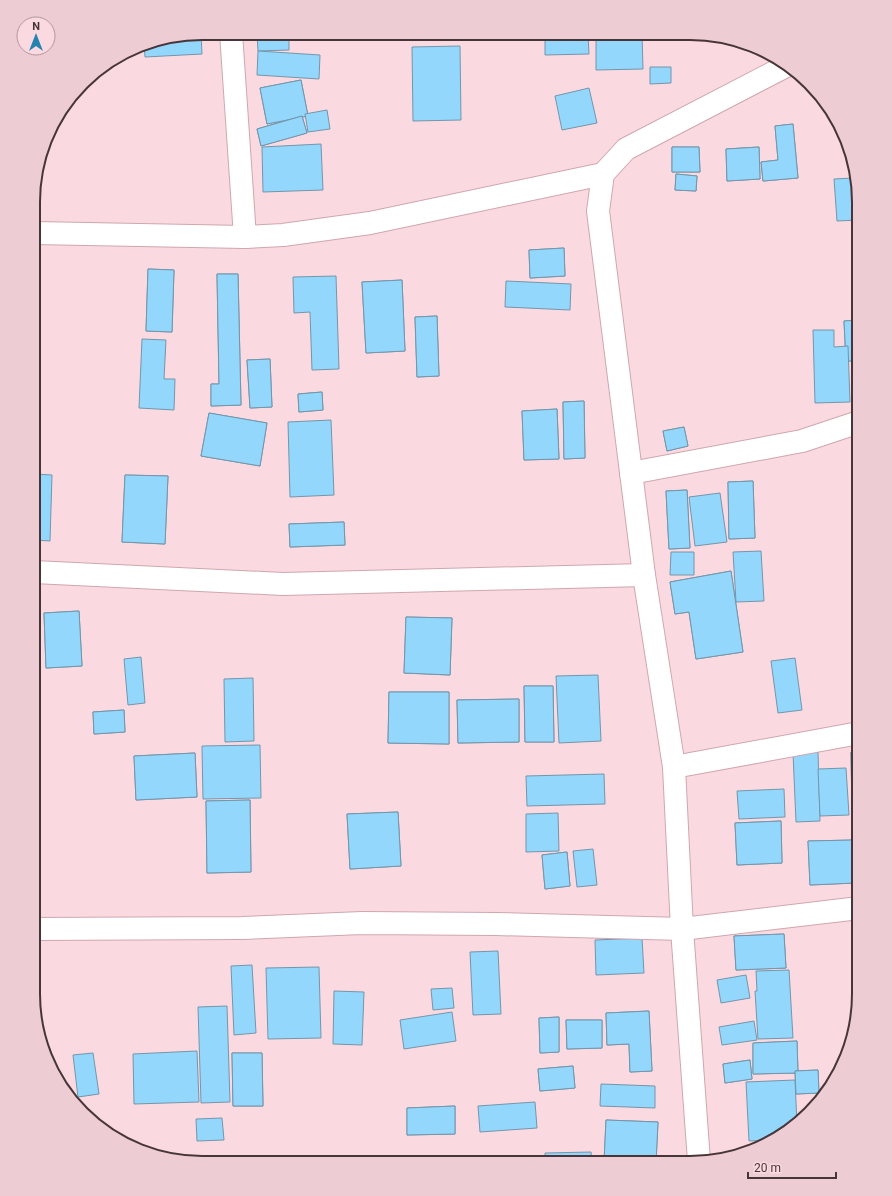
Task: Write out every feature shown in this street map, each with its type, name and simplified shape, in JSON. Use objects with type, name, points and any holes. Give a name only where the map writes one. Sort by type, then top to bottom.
[{"type":"street","points":[[232,40],[246,237]]},
{"type":"street","points":[[699,1156],[682,929],[674,767],[644,575],[598,211],[604,174],[626,150],[782,68]]},
{"type":"street","points":[[40,233],[246,237],[283,235],[370,223],[604,174]]},
{"type":"street","points":[[631,473],[802,441],[852,424]]},
{"type":"street","points":[[40,572],[283,584],[644,575]]},
{"type":"street","points":[[674,767],[852,734]]},
{"type":"street","points":[[40,929],[242,928],[362,923],[496,924],[682,929],[852,909]]},
{"type":"building","points":[[201,40],[202,54],[145,57],[145,51],[181,41]]},
{"type":"building","points":[[257,40],[289,40],[289,50],[258,51]]},
{"type":"building","points":[[545,40],[588,40],[589,54],[545,55]]},
{"type":"building","points":[[596,40],[642,40],[643,69],[596,70]]},
{"type":"building","points":[[460,46],[461,120],[413,121],[412,47]]},
{"type":"building","points":[[258,51],[320,55],[319,79],[257,75]]},
{"type":"building","points":[[650,67],[671,67],[671,83],[650,84]]},
{"type":"building","points":[[301,80],[308,116],[267,124],[260,88]]},
{"type":"building","points":[[301,80],[308,116],[267,124],[260,88]]},
{"type":"building","points":[[589,88],[597,123],[562,130],[555,96]]},
{"type":"building","points":[[327,110],[330,129],[308,132],[305,114]]},
{"type":"building","points":[[302,116],[307,133],[261,146],[257,129]]},
{"type":"building","points":[[302,116],[307,133],[261,146],[257,129]]},
{"type":"building","points":[[793,124],[798,178],[763,181],[761,162],[778,160],[775,126]]},
{"type":"building","points":[[793,124],[798,178],[763,181],[761,162],[778,160],[775,126]]},
{"type":"building","points":[[321,144],[323,190],[263,192],[262,147]]},
{"type":"building","points":[[672,147],[699,147],[700,172],[672,172]]},
{"type":"building","points":[[672,147],[699,147],[700,172],[672,172]]},
{"type":"building","points":[[759,147],[760,179],[727,181],[726,149]]},
{"type":"building","points":[[759,147],[760,179],[727,181],[726,149]]},
{"type":"building","points":[[676,174],[697,176],[696,191],[675,190]]},
{"type":"building","points":[[676,174],[697,176],[696,191],[675,190]]},
{"type":"building","points":[[850,178],[852,220],[837,221],[834,179]]},
{"type":"building","points":[[564,248],[565,276],[530,278],[529,250]]},
{"type":"building","points":[[564,248],[565,276],[530,278],[529,250]]},
{"type":"building","points":[[148,269],[174,270],[172,332],[146,331]]},
{"type":"building","points":[[148,269],[174,270],[172,332],[146,331]]},
{"type":"building","points":[[217,274],[238,274],[241,405],[211,406],[211,384],[219,384]]},
{"type":"building","points":[[217,274],[238,274],[241,405],[211,406],[211,384],[219,384]]},
{"type":"building","points":[[336,276],[339,369],[312,370],[310,312],[294,313],[293,277]]},
{"type":"building","points":[[402,280],[405,351],[366,353],[362,282]]},
{"type":"building","points":[[402,280],[405,351],[366,353],[362,282]]},
{"type":"building","points":[[506,281],[571,284],[570,310],[505,307]]},
{"type":"building","points":[[437,316],[439,376],[417,377],[415,317]]},
{"type":"building","points":[[437,316],[439,376],[417,377],[415,317]]},
{"type":"building","points":[[852,320],[852,361],[846,361],[844,321]]},
{"type":"building","points":[[852,320],[852,361],[846,361],[844,321]]},
{"type":"building","points":[[813,330],[834,330],[834,347],[848,346],[850,402],[815,403]]},
{"type":"building","points":[[142,339],[166,340],[164,379],[175,379],[174,410],[139,408]]},
{"type":"building","points":[[270,359],[272,407],[250,408],[247,360]]},
{"type":"building","points":[[270,359],[272,407],[250,408],[247,360]]},
{"type":"building","points":[[322,392],[323,410],[299,412],[298,394]]},
{"type":"building","points":[[322,392],[323,410],[299,412],[298,394]]},
{"type":"building","points":[[584,401],[585,458],[564,459],[563,402]]},
{"type":"building","points":[[584,401],[585,458],[564,459],[563,402]]},
{"type":"building","points":[[557,409],[559,459],[524,460],[522,411]]},
{"type":"building","points":[[557,409],[559,459],[524,460],[522,411]]},
{"type":"building","points":[[209,413],[267,423],[260,466],[201,456]]},
{"type":"building","points":[[209,413],[267,423],[260,466],[201,456]]},
{"type":"building","points":[[331,420],[334,495],[290,497],[288,422]]},
{"type":"building","points":[[684,427],[688,446],[667,451],[663,431]]},
{"type":"building","points":[[684,427],[688,446],[667,451],[663,431]]},
{"type":"building","points":[[40,474],[52,475],[50,541],[40,540]]},
{"type":"building","points":[[125,475],[168,476],[165,544],[122,542]]},
{"type":"building","points":[[125,475],[168,476],[165,544],[122,542]]},
{"type":"building","points":[[753,481],[755,538],[729,539],[728,482]]},
{"type":"building","points":[[753,481],[755,538],[729,539],[728,482]]},
{"type":"building","points":[[687,490],[690,548],[669,549],[666,491]]},
{"type":"building","points":[[687,490],[690,548],[669,549],[666,491]]},
{"type":"building","points":[[720,493],[727,542],[695,546],[689,497]]},
{"type":"building","points":[[344,522],[345,545],[290,547],[289,524]]},
{"type":"building","points":[[344,522],[345,545],[290,547],[289,524]]},
{"type":"building","points":[[761,551],[764,601],[736,602],[733,552]]},
{"type":"building","points":[[671,552],[694,552],[694,575],[670,575]]},
{"type":"building","points":[[731,571],[743,652],[696,659],[689,612],[675,614],[670,582]]},
{"type":"building","points":[[731,571],[743,652],[696,659],[689,612],[675,614],[670,582]]},
{"type":"building","points":[[79,611],[82,666],[46,668],[44,613]]},
{"type":"building","points":[[79,611],[82,666],[46,668],[44,613]]},
{"type":"building","points":[[406,617],[452,618],[450,675],[404,673]]},
{"type":"building","points":[[406,617],[452,618],[450,675],[404,673]]},
{"type":"building","points":[[141,657],[145,703],[128,705],[124,659]]},
{"type":"building","points":[[795,658],[802,710],[778,713],[771,661]]},
{"type":"building","points":[[598,675],[601,741],[559,743],[556,676]]},
{"type":"building","points":[[253,678],[254,741],[225,742],[224,679]]},
{"type":"building","points":[[524,686],[553,686],[554,742],[525,742]]},
{"type":"building","points":[[524,686],[553,686],[554,742],[525,742]]},
{"type":"building","points":[[389,692],[449,692],[449,744],[388,743]]},
{"type":"building","points":[[389,692],[449,692],[449,744],[388,743]]},
{"type":"building","points":[[519,699],[519,742],[458,743],[457,700]]},
{"type":"building","points":[[519,699],[519,742],[458,743],[457,700]]},
{"type":"building","points":[[124,710],[125,732],[94,734],[93,712]]},
{"type":"building","points":[[124,710],[125,732],[94,734],[93,712]]},
{"type":"building","points":[[260,745],[261,798],[203,799],[202,746]]},
{"type":"building","points":[[818,752],[820,821],[796,822],[793,753]]},
{"type":"building","points":[[851,752],[852,752],[852,815]]},
{"type":"building","points":[[851,752],[852,752],[852,815]]},
{"type":"building","points":[[195,753],[197,797],[136,800],[134,756]]},
{"type":"building","points":[[195,753],[197,797],[136,800],[134,756]]},
{"type":"building","points":[[846,768],[849,815],[820,816],[818,769]]},
{"type":"building","points":[[604,774],[605,804],[527,806],[526,776]]},
{"type":"building","points":[[784,789],[785,817],[739,819],[737,791]]},
{"type":"building","points":[[250,800],[251,872],[207,873],[206,801]]},
{"type":"building","points":[[250,800],[251,872],[207,873],[206,801]]},
{"type":"building","points":[[398,812],[401,866],[350,869],[347,814]]},
{"type":"building","points":[[398,812],[401,866],[350,869],[347,814]]},
{"type":"building","points":[[558,813],[559,851],[526,852],[526,814]]},
{"type":"building","points":[[781,821],[782,863],[737,865],[735,823]]},
{"type":"building","points":[[781,821],[782,863],[737,865],[735,823]]},
{"type":"building","points":[[852,840],[852,883],[810,885],[808,841]]},
{"type":"building","points":[[852,840],[852,883],[810,885],[808,841]]},
{"type":"building","points":[[593,849],[597,885],[577,887],[573,851]]},
{"type":"building","points":[[567,852],[570,886],[545,889],[542,855]]},
{"type":"building","points":[[567,852],[570,886],[545,889],[542,855]]},
{"type":"building","points":[[784,934],[786,968],[736,970],[734,936]]},
{"type":"building","points":[[784,934],[786,968],[736,970],[734,936]]},
{"type":"building","points":[[642,938],[644,973],[596,975],[595,940]]},
{"type":"building","points":[[498,951],[501,1014],[473,1015],[470,952]]},
{"type":"building","points":[[252,965],[256,1033],[234,1035],[231,966]]},
{"type":"building","points":[[319,967],[321,1038],[268,1039],[266,968]]},
{"type":"building","points":[[789,970],[793,1038],[758,1039],[755,991],[757,991],[756,971]]},
{"type":"building","points":[[746,975],[750,998],[721,1003],[717,980]]},
{"type":"building","points":[[452,988],[454,1008],[433,1010],[431,989]]},
{"type":"building","points":[[334,991],[364,992],[362,1045],[333,1044]]},
{"type":"building","points":[[227,1006],[230,1102],[201,1103],[198,1007]]},
{"type":"building","points":[[649,1011],[652,1071],[630,1072],[629,1044],[607,1045],[606,1013]]},
{"type":"building","points":[[649,1011],[652,1071],[630,1072],[629,1044],[607,1045],[606,1013]]},
{"type":"building","points":[[452,1012],[456,1041],[404,1049],[400,1020]]},
{"type":"building","points":[[559,1017],[559,1052],[540,1053],[539,1018]]},
{"type":"building","points":[[559,1017],[559,1052],[540,1053],[539,1018]]},
{"type":"building","points":[[566,1020],[602,1020],[602,1048],[567,1049]]},
{"type":"building","points":[[566,1020],[602,1020],[602,1048],[567,1049]]},
{"type":"building","points":[[754,1021],[757,1040],[722,1045],[719,1027]]},
{"type":"building","points":[[797,1041],[798,1073],[753,1074],[753,1043]]},
{"type":"building","points":[[797,1041],[798,1073],[753,1074],[753,1043]]},
{"type":"building","points":[[197,1051],[199,1102],[134,1104],[133,1054]]},
{"type":"building","points":[[93,1053],[99,1094],[78,1097],[73,1055]]},
{"type":"building","points":[[232,1053],[262,1053],[263,1106],[233,1106]]},
{"type":"building","points":[[232,1053],[262,1053],[263,1106],[233,1106]]},
{"type":"building","points":[[750,1060],[752,1079],[725,1083],[723,1064]]},
{"type":"building","points":[[750,1060],[752,1079],[725,1083],[723,1064]]},
{"type":"building","points":[[573,1066],[575,1088],[540,1091],[538,1069]]},
{"type":"building","points":[[573,1066],[575,1088],[540,1091],[538,1069]]},
{"type":"building","points":[[818,1070],[819,1091],[817,1093],[796,1094],[795,1071]]},
{"type":"building","points":[[818,1070],[819,1091],[817,1093],[796,1094],[795,1071]]},
{"type":"building","points":[[795,1080],[797,1116],[771,1134],[758,1141],[749,1141],[746,1082]]},
{"type":"building","points":[[601,1084],[655,1086],[655,1108],[600,1106]]},
{"type":"building","points":[[535,1102],[537,1128],[480,1132],[478,1106]]},
{"type":"building","points":[[455,1106],[455,1134],[407,1135],[407,1108]]},
{"type":"building","points":[[455,1106],[455,1134],[407,1135],[407,1108]]},
{"type":"building","points":[[222,1118],[224,1140],[197,1141],[196,1119]]},
{"type":"building","points":[[606,1120],[658,1122],[656,1156],[604,1156]]},
{"type":"building","points":[[606,1120],[658,1122],[656,1156],[604,1156]]},
{"type":"building","points":[[591,1152],[591,1156],[545,1156],[545,1153]]}]
